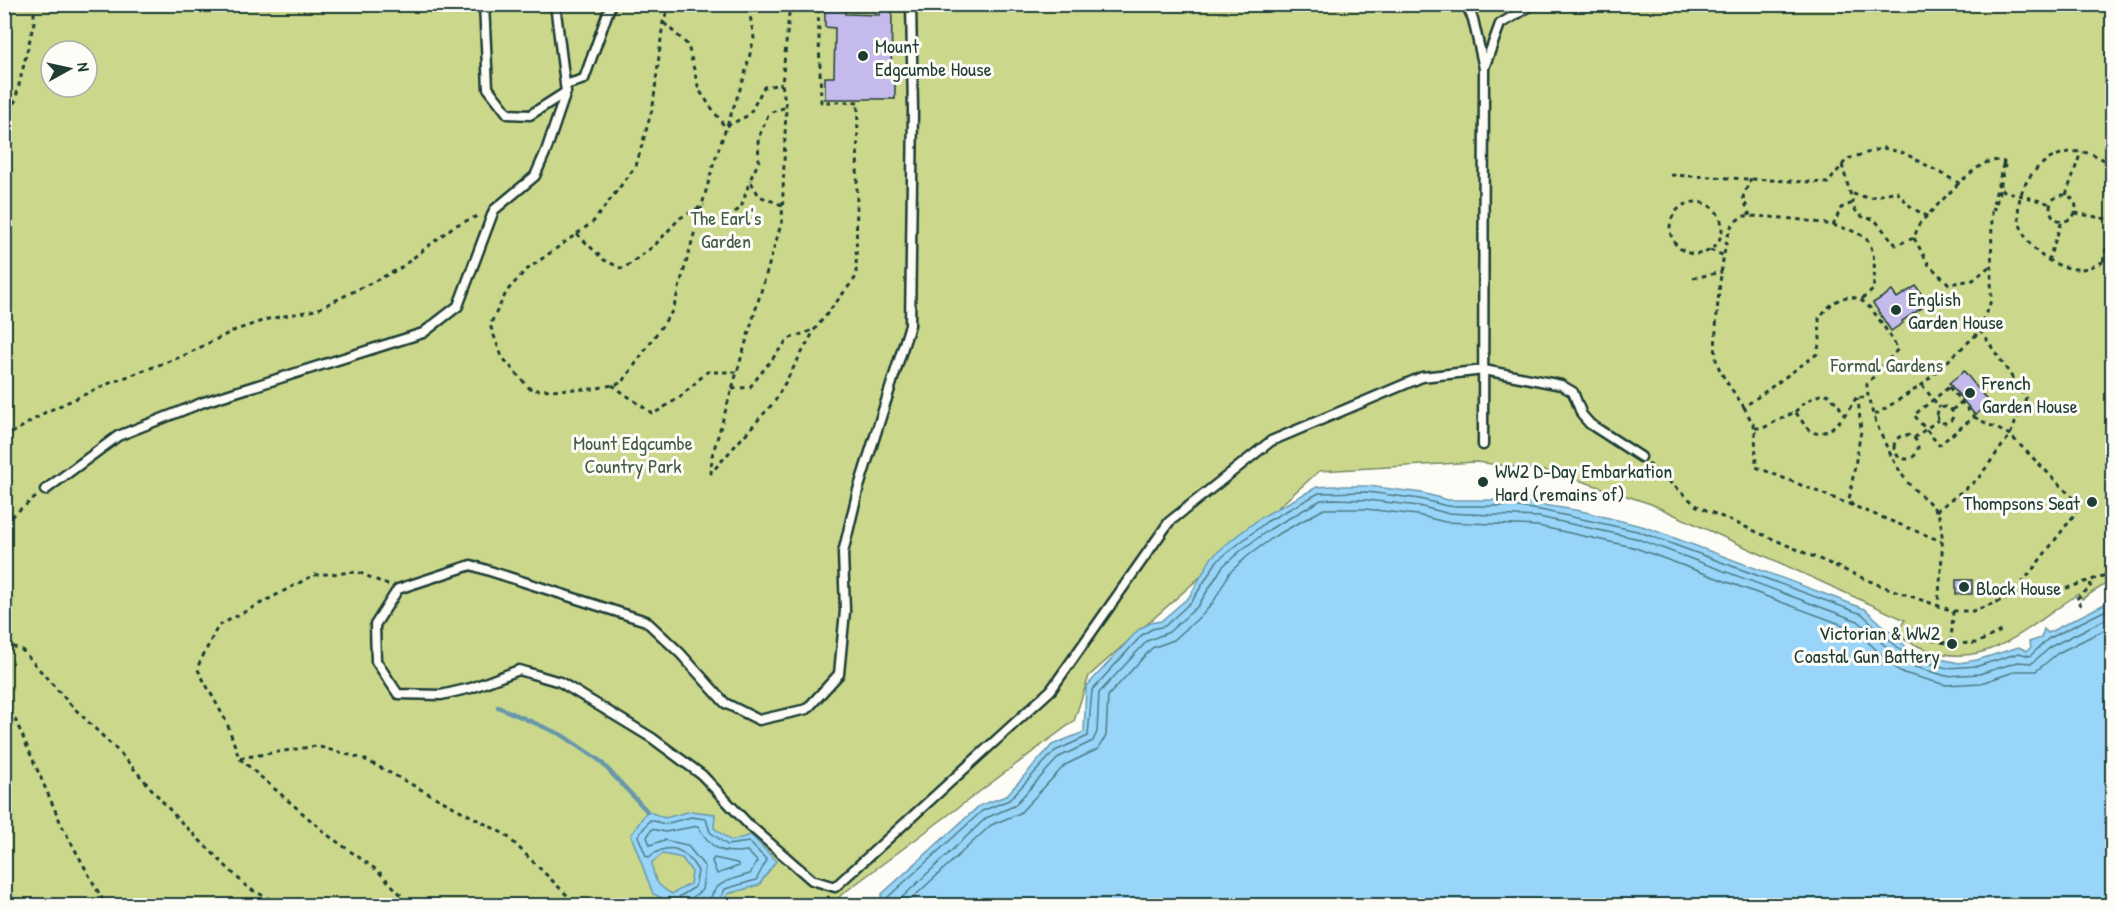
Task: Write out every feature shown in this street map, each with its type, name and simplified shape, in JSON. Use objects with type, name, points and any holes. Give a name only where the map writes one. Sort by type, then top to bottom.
[{"type":"lane","points":[[484,4],[488,88],[508,114],[530,116],[566,89],[584,79],[611,4]]},
{"type":"lane","points":[[45,490],[118,436],[204,402],[423,333],[458,306],[494,210],[535,176],[546,152],[566,89],[555,4]]},
{"type":"lane","points":[[911,4],[913,110],[910,325],[858,490],[843,553],[845,611],[839,674],[807,709],[759,720],[725,703],[680,653],[646,621],[471,566],[398,590],[375,625],[376,661],[398,694],[441,695],[471,688],[519,670],[560,682],[652,738],[702,775],[748,824],[812,880],[835,887],[1051,690],[1169,522],[1271,441],[1422,377],[1484,370],[1561,385],[1573,392],[1582,415],[1590,424],[1641,457]]},
{"type":"lane","points":[[1466,4],[1473,19],[1484,68],[1483,444]]},
{"type":"lane","points":[[1484,68],[1500,24],[1532,5],[1559,4]]},
{"type":"path","points":[[4,148],[34,22],[34,4]]},
{"type":"path","points":[[670,4],[663,22],[653,106],[636,166],[593,222],[525,271],[507,291],[490,325],[502,357],[531,390],[593,389],[622,382],[673,310],[725,127],[744,78],[754,38],[748,4]]},
{"type":"path","points":[[790,4],[782,84],[786,107],[782,221],[712,456],[711,473],[776,401],[815,329],[856,277],[858,102],[821,102],[818,4]]},
{"type":"path","points":[[663,22],[688,45],[699,90],[725,127]]},
{"type":"path","points":[[725,127],[749,115],[764,87],[782,84]]},
{"type":"path","points":[[700,218],[724,219],[741,208],[759,161],[758,139],[769,113],[786,107]]},
{"type":"path","points":[[1671,175],[1828,183],[1847,159],[1883,148],[1904,153],[1959,183]]},
{"type":"path","points":[[2112,166],[2103,158],[2081,152],[2064,152],[2050,159],[2031,175],[2020,196],[2017,217],[2029,246],[2048,261],[2081,270],[2103,261],[2112,264]]},
{"type":"path","points":[[2066,195],[2081,152]]},
{"type":"path","points":[[1990,266],[1973,280],[1949,284],[1929,265],[1914,238],[1919,224],[1959,183],[1980,166],[1998,159],[2004,162],[2005,166],[2001,190],[1995,209],[1992,208]]},
{"type":"path","points":[[1842,165],[1855,210],[1864,218],[1874,219],[1896,245],[1914,238]]},
{"type":"path","points":[[1875,415],[1922,385],[1976,334],[1991,301],[1992,208],[2003,165]]},
{"type":"path","points":[[1750,216],[1743,197],[1751,178]]},
{"type":"path","points":[[750,180],[759,196],[783,205]]},
{"type":"path","points":[[2001,190],[2051,204]]},
{"type":"path","points":[[1852,194],[1869,198],[1896,191],[1912,208],[1927,216]]},
{"type":"path","points":[[2066,195],[2076,204],[2075,213],[2070,219],[2062,221],[2054,217],[2051,204],[2056,197],[2066,195]]},
{"type":"path","points":[[1709,250],[1719,239],[1721,224],[1713,208],[1706,204],[1688,203],[1674,213],[1670,230],[1677,245],[1692,253],[1709,250],[1725,256]]},
{"type":"path","points":[[1833,226],[1842,208],[1854,203]]},
{"type":"path","points":[[577,234],[604,260],[623,269],[654,246],[680,218],[704,205]]},
{"type":"path","points":[[4,438],[46,412],[183,356],[233,331],[268,319],[316,310],[399,269],[454,226],[494,210]]},
{"type":"path","points":[[2075,213],[2112,221],[2103,261]]},
{"type":"path","points":[[1744,407],[1817,354],[1820,340],[1819,318],[1831,303],[1843,297],[1862,299],[1873,290],[1875,274],[1868,241],[1857,232],[1833,226],[1750,216],[1743,216],[1732,225],[1717,309],[1716,359],[1755,428],[1756,467],[1941,541]]},
{"type":"path","points":[[2048,261],[2062,221]]},
{"type":"path","points":[[1721,224],[1732,225]]},
{"type":"path","points":[[1693,278],[1722,272]]},
{"type":"path","points":[[1862,299],[1898,350],[1867,384],[1866,399],[1894,460],[1908,483],[1939,516],[1941,541],[1938,606]]},
{"type":"path","points":[[1936,512],[1977,480],[2010,435],[2026,398],[1978,328]]},
{"type":"path","points":[[732,389],[750,387],[788,339],[815,329]]},
{"type":"path","points":[[611,385],[652,414],[679,398],[707,372],[737,372]]},
{"type":"path","points":[[1922,385],[1940,408]]},
{"type":"path","points":[[1974,417],[1939,445],[1914,415],[1949,387],[1974,417],[2010,435],[2081,506],[2023,582],[2021,593]]},
{"type":"path","points":[[1755,428],[1763,428],[1795,412],[1803,404],[1819,395],[1827,394],[1838,404],[1844,415]]},
{"type":"path","points":[[1857,396],[1866,399]]},
{"type":"path","points":[[1795,412],[1810,431],[1820,434],[1829,430],[1844,415],[1857,396]]},
{"type":"path","points":[[1854,507],[1849,500],[1861,431],[1857,396]]},
{"type":"path","points":[[1952,410],[1962,402]]},
{"type":"path","points":[[1940,408],[1948,407],[1952,410],[1954,415],[1950,422]]},
{"type":"path","points":[[1938,420],[1937,412],[1940,408]]},
{"type":"path","points":[[1914,438],[1938,420]]},
{"type":"path","points":[[1938,420],[1950,422],[1958,430]]},
{"type":"path","points":[[1907,435],[1914,438],[1917,446],[1916,453],[1905,459],[1898,456],[1894,450],[1897,439],[1907,435]]},
{"type":"path","points":[[1894,460],[1898,456]]},
{"type":"path","points":[[1641,457],[1697,506],[1879,585],[1953,611],[1973,611],[2021,593],[2055,592],[2091,582],[2112,573]]},
{"type":"path","points":[[4,522],[21,506],[45,490]]},
{"type":"path","points":[[398,590],[358,572],[314,575],[218,626],[197,668],[227,723],[239,758],[329,837],[378,871],[412,906]]},
{"type":"path","points":[[2081,606],[2076,598],[2090,588],[2091,582]]},
{"type":"path","points":[[1951,645],[1953,611]]},
{"type":"path","points":[[1908,628],[1930,640],[1951,645],[1977,644],[2001,631]]},
{"type":"path","points":[[4,643],[22,650],[70,704],[121,754],[177,818],[248,888],[284,906]]},
{"type":"path","points":[[4,694],[62,826],[105,906]]},
{"type":"path","points":[[239,758],[316,747],[364,759],[506,835],[578,906]]},
{"type":"green space","name":"Mount Edgcumbe Country Park","points":[[5,5],[2112,5],[2112,580],[2082,599],[2078,594],[2033,626],[1991,649],[1970,654],[1947,655],[1923,648],[1895,634],[1905,620],[1651,504],[1554,472],[1476,462],[1319,471],[1089,676],[1074,721],[841,895],[834,905],[5,906]]},
{"type":"water","points":[[1368,486],[1422,493],[1448,500],[1512,500],[1581,511],[1645,527],[1865,609],[1913,653],[1959,663],[2019,647],[2027,651],[2031,647],[2029,642],[2041,638],[2044,629],[2048,633],[2112,600],[2112,905],[879,905],[882,894],[979,806],[1006,796],[1052,745],[1084,732],[1086,687],[1138,630],[1150,623],[1161,621],[1189,597],[1212,557],[1262,517],[1317,487]]},
{"type":"water","points":[[647,811],[665,818],[691,811],[715,814],[714,828],[731,841],[751,835],[776,861],[759,885],[728,894],[722,905],[677,905],[653,894],[631,835]],"holes":[[[663,854],[682,858],[692,872],[690,884],[672,894],[657,881],[653,873],[652,862]]]},
{"type":"building","name":"Mount Edgcumbe House","points":[[825,8],[845,8],[845,14],[879,15],[879,10],[892,10],[891,81],[895,81],[895,99],[825,99],[825,77],[834,77],[835,28],[825,27]]},
{"type":"building","name":"English Garden House","points":[[1916,286],[1928,304],[1891,331],[1873,303],[1892,291],[1897,298]]},
{"type":"building","name":"French Garden House","points":[[1964,371],[1990,404],[1975,415],[1949,383]]},
{"type":"building","name":"Block House","points":[[1956,580],[1972,580],[1972,594],[1956,594]]},
{"type":"waterway","points":[[498,707],[562,735],[599,760],[647,811]]},
{"type":"place","name":"Mount Edgcumbe House","points":[[863,56]]},
{"type":"place","name":"English Garden House","points":[[1896,310]]},
{"type":"place","name":"French Garden House","points":[[1970,393]]},
{"type":"place","name":"WW2 D-Day Embarkation Hard (remains of)","points":[[1483,482]]},
{"type":"place","name":"Thompsons Seat","points":[[2092,502]]},
{"type":"place","name":"Block House","points":[[1964,587]]},
{"type":"place","name":"Victorian & WW2 Coastal Gun Battery","points":[[1952,644]]},
{"type":"park label","name":"The Earl's Garden","points":[[726,228]]},
{"type":"park label","name":"Formal Gardens","points":[[1887,364]]}]
